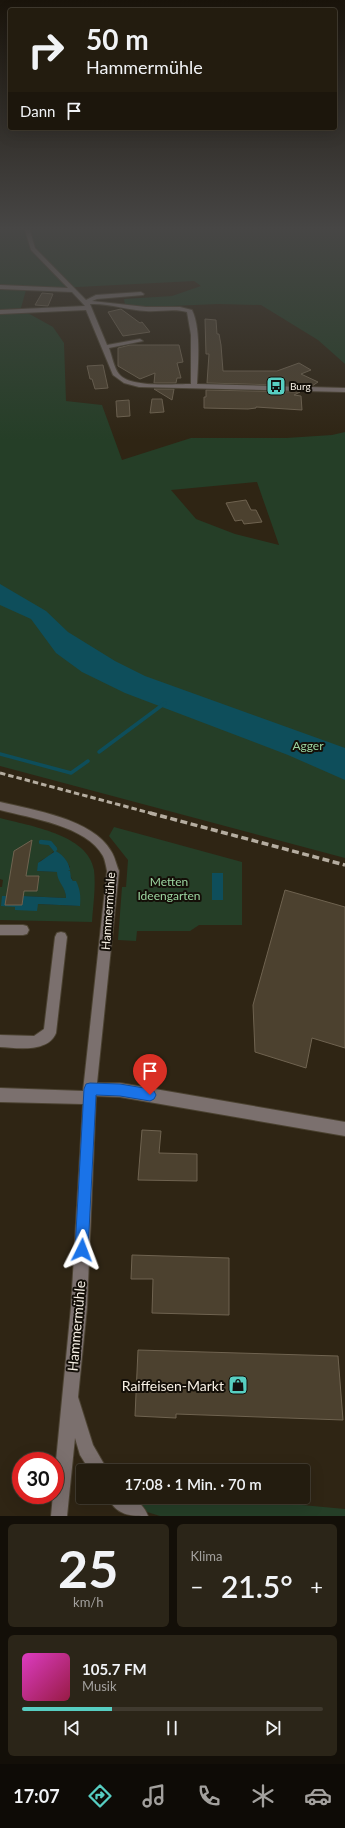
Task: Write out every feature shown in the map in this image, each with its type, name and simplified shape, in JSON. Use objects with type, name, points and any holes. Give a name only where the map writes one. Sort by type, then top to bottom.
[{"type":"street","points":[[80,298],[88,306],[116,375],[126,382],[139,385],[345,390]]},
{"type":"street","points":[[88,306],[95,298]]},
{"type":"street","points":[[0,312],[88,306],[96,302],[145,309],[179,309],[190,311],[192,316],[194,339],[194,386]]},
{"type":"street","points":[[105,347],[140,341]]},
{"type":"street","name":"Hammermühle","points":[[0,806],[71,826],[90,835],[106,853],[113,871],[90,1093],[78,1307],[59,1516]]},
{"type":"street","points":[[0,930],[23,930]]},
{"type":"street","points":[[0,1041],[35,1042],[50,1033],[61,937]]},
{"type":"street","points":[[0,1095],[90,1093],[120,1090],[345,1129]]},
{"type":"street","points":[[70,1395],[86,1449],[96,1464]]},
{"type":"street","points":[[125,1504],[140,1516]]},
{"type":"green space","points":[[0,298],[24,298],[21,308],[0,310]]},
{"type":"green space","points":[[345,298],[345,364],[318,340],[261,305],[218,304],[148,307],[125,305],[124,299]]},
{"type":"green space","name":"Agger","points":[[26,312],[53,327],[64,343],[66,401],[102,405],[122,460],[191,438],[286,438],[332,435],[345,432],[345,858],[0,766],[0,313]],"holes":[[[257,482],[279,545],[235,534],[196,519],[171,490]]]},
{"type":"green space","points":[[0,818],[41,828],[69,840],[81,848],[89,858],[94,870],[95,890],[92,922],[0,920],[0,887],[2,887],[3,880],[0,879]],"holes":[[[56,849],[56,851],[65,859],[70,867],[68,871],[73,881],[80,906],[38,904],[15,909],[15,907],[2,896],[7,896],[13,862],[28,862],[27,872],[25,872],[24,876],[39,877],[37,891],[22,891],[23,896],[66,898],[58,872],[37,871],[40,861],[49,856]]]},
{"type":"green space","name":"Metten Ideengarten","points":[[114,827],[242,862],[242,925],[199,925],[190,931],[137,931],[136,941],[118,940],[122,887],[126,887],[128,860],[109,836]]},
{"type":"green space","points":[[137,1504],[291,1504],[345,1509],[345,1516],[160,1516],[147,1512]]},
{"type":"water","points":[[0,584],[46,611],[68,632],[115,661],[145,676],[345,748],[345,780],[288,755],[125,693],[82,672],[56,653],[31,619],[0,605]]},
{"type":"water","points":[[56,848],[56,851],[67,862],[70,870],[68,871],[70,871],[71,878],[73,881],[76,881],[80,893],[80,906],[38,904],[37,911],[15,910],[15,907],[1,906],[2,896],[7,896],[5,905],[22,905],[23,896],[66,898],[65,891],[58,879],[57,872],[37,871],[38,863],[54,852],[53,849]]},
{"type":"water","points":[[212,873],[223,873],[223,900],[212,900]]},
{"type":"building","points":[[39,298],[51,298],[48,306],[35,305]]},
{"type":"building","points":[[121,309],[140,323],[142,322],[150,332],[123,336],[108,312]]},
{"type":"building","points":[[205,319],[216,320],[217,334],[219,334],[221,345],[223,371],[277,371],[299,363],[311,370],[301,374],[318,382],[312,386],[207,383],[209,354],[206,354]]},
{"type":"building","points":[[130,345],[179,345],[183,362],[177,363],[181,378],[177,378],[176,383],[154,383],[155,373],[140,379],[118,366],[118,348]]},
{"type":"building","points":[[103,365],[108,388],[95,389],[92,379],[90,379],[87,366]]},
{"type":"building","points":[[154,389],[174,389],[172,400]]},
{"type":"building","points":[[206,390],[300,392],[294,395],[301,396],[302,410],[256,407],[248,409],[204,408],[204,397],[206,397]]},
{"type":"building","points":[[152,399],[162,399],[164,412],[150,413]]},
{"type":"building","points":[[129,400],[130,416],[117,417],[116,401]]},
{"type":"building","points":[[246,500],[251,510],[256,510],[262,522],[244,524],[242,520],[235,521],[226,503]]},
{"type":"building","points":[[32,840],[26,876],[39,876],[37,891],[24,891],[22,905],[5,905],[14,851]]},
{"type":"building","points":[[285,890],[345,907],[345,1048],[312,1038],[306,1068],[255,1052],[253,1005]]},
{"type":"building","points":[[142,1130],[161,1131],[159,1153],[197,1154],[197,1181],[138,1180]]},
{"type":"building","points":[[132,1255],[229,1258],[229,1315],[152,1313],[153,1279],[131,1279]]},
{"type":"building","name":"Raiffeisen-Markt","points":[[138,1350],[338,1356],[343,1420],[176,1414],[176,1418],[135,1416]]},
{"type":"waterway","points":[[99,752],[165,703]]},
{"type":"waterway","points":[[0,754],[71,773],[88,761]]},
{"type":"waterway","points":[[41,842],[50,843],[55,849]]},
{"type":"railway","points":[[0,773],[154,814]]},
{"type":"railway","points":[[150,813],[345,865]]},
{"type":"place","name":"Burg","points":[[276,386]]},
{"type":"place","name":"Raiffeisen-Markt","points":[[238,1385]]},
{"type":"route","points":[[82,1250],[90,1089],[120,1090],[150,1095]]}]
